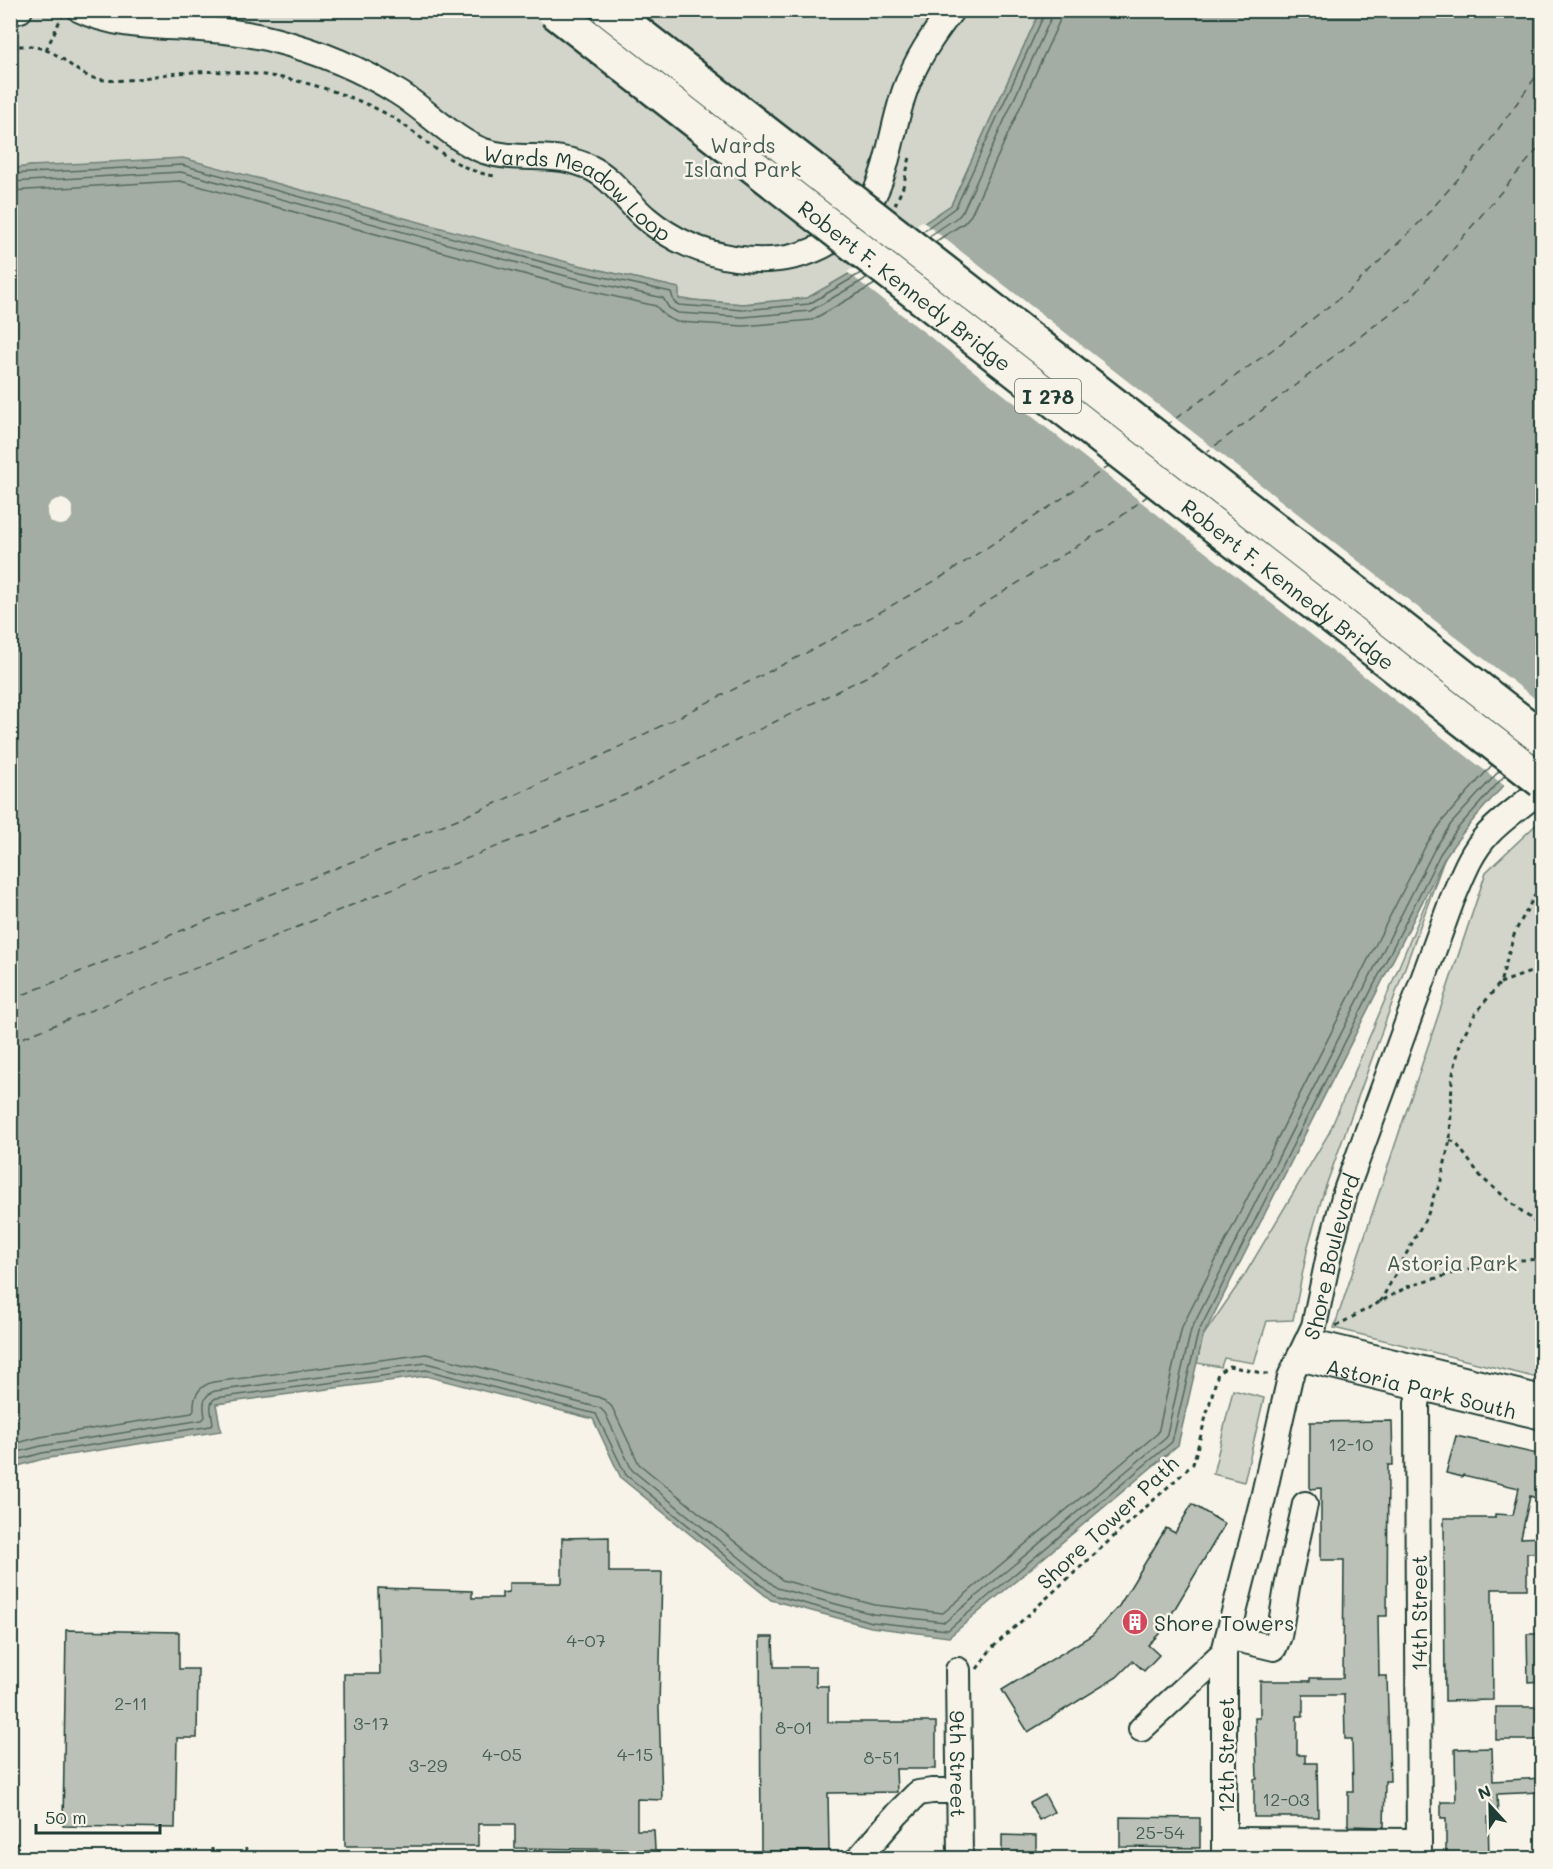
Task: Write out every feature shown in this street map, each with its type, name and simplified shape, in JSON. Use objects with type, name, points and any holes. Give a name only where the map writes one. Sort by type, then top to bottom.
[{"type":"highway","name":"Robert F. Kennedy Bridge","points":[[553,10],[1542,781]]},
{"type":"highway","name":"Robert F. Kennedy Bridge","points":[[608,10],[1542,738]]},
{"type":"street","points":[[10,13],[20,10]]},
{"type":"street","name":"Wards Meadow Loop","points":[[80,10],[108,20],[136,25],[238,32],[314,51],[398,92],[460,139],[483,151],[512,157],[553,157],[580,163],[607,178],[646,219],[663,230],[704,250],[725,256],[756,260],[776,260],[814,251],[847,230],[858,219],[883,177],[897,113],[914,68],[925,47],[952,10]]},
{"type":"street","name":"Shore Boulevard","points":[[1226,1645],[1263,1498],[1290,1377],[1317,1335],[1330,1250],[1345,1192],[1452,900],[1468,862],[1478,847],[1490,833],[1542,788]]},
{"type":"street","name":"Astoria Park South","points":[[1317,1335],[1424,1379],[1542,1418]]},
{"type":"street","name":"Astoria Park South","points":[[1424,1379],[1542,1398]]},
{"type":"street","name":"14th Street","points":[[1419,1850],[1417,1406],[1424,1379]]},
{"type":"street","points":[[1141,1729],[1226,1645],[1274,1648],[1279,1636],[1305,1504]]},
{"type":"street","name":"12th Street","points":[[1224,1849],[1226,1645]]},
{"type":"street","name":"9th Street","points":[[960,1858],[959,1791],[967,1670]]},
{"type":"street","points":[[860,1858],[918,1793],[959,1791]]},
{"type":"street","points":[[1224,1849],[1419,1850]]},
{"type":"path","points":[[46,50],[65,10]]},
{"type":"path","points":[[1380,1302],[1428,1214],[1440,1185],[1450,1140],[1452,1078],[1461,1040],[1475,1014],[1500,983],[1515,932],[1542,882]]},
{"type":"path","points":[[1500,983],[1542,968]]},
{"type":"path","points":[[1450,1140],[1456,1143],[1482,1178],[1542,1228]]},
{"type":"path","points":[[1317,1335],[1407,1287],[1503,1261],[1542,1259]]},
{"type":"path","name":"Shore Tower Path","points":[[967,1670],[1192,1464],[1218,1373],[1229,1366],[1275,1375]]},
{"type":"path","points":[[13,1844],[17,1844],[17,1848]]},
{"type":"path","points":[[246,1848],[246,1853]]},
{"type":"green space","name":"Wards Island Park","points":[[10,11],[1040,11],[951,205],[849,274],[808,298],[743,304],[679,299],[678,288],[574,264],[31,166],[11,169]]},
{"type":"green space","name":"Astoria Park","points":[[1542,819],[1542,1379],[1334,1328],[1486,872]]},
{"type":"green space","points":[[1445,857],[1324,1191],[1308,1246],[1293,1320],[1267,1321],[1254,1363],[1224,1358],[1221,1367],[1197,1363],[1203,1336],[1244,1276],[1329,1133]]},
{"type":"green space","points":[[1233,1390],[1264,1398],[1244,1482],[1213,1474]]},
{"type":"water","points":[[1040,11],[1542,11],[1542,746],[1479,813],[1445,857],[1203,1336],[1178,1445],[949,1637],[871,1627],[771,1600],[621,1478],[593,1419],[426,1376],[216,1404],[221,1431],[43,1459],[11,1468],[10,169],[183,158],[574,264],[679,288],[679,299],[743,304],[807,298],[849,274],[951,205]]},
{"type":"pier","points":[[922,221],[1542,704],[1542,750],[1506,787],[847,272]]},
{"type":"pier","points":[[60,499],[69,503],[73,512],[69,521],[60,525],[51,521],[47,512],[51,503]]},
{"type":"building","points":[[1392,1421],[1393,1465],[1388,1465],[1387,1616],[1378,1616],[1379,1676],[1387,1676],[1390,1781],[1385,1781],[1384,1827],[1348,1826],[1348,1792],[1353,1792],[1352,1739],[1345,1739],[1344,1695],[1303,1695],[1303,1716],[1297,1716],[1297,1755],[1305,1755],[1305,1763],[1317,1763],[1318,1817],[1254,1817],[1254,1779],[1257,1779],[1255,1718],[1260,1718],[1260,1681],[1310,1681],[1310,1678],[1343,1678],[1344,1560],[1321,1560],[1321,1488],[1310,1489],[1310,1422]]},
{"type":"building","points":[[1456,1436],[1542,1455],[1542,1500],[1530,1496],[1521,1538],[1542,1537],[1542,1552],[1527,1553],[1527,1589],[1492,1589],[1493,1700],[1445,1701],[1444,1518],[1495,1518],[1495,1514],[1513,1515],[1519,1488],[1446,1473]]},
{"type":"building","name":"Shore Towers","points":[[1192,1504],[1225,1524],[1161,1632],[1148,1645],[1159,1655],[1144,1671],[1133,1661],[1117,1677],[1028,1732],[1002,1690],[1092,1635],[1119,1606],[1166,1528],[1175,1533]]},
{"type":"building","points":[[609,1537],[609,1572],[662,1572],[659,1708],[662,1800],[637,1799],[637,1830],[654,1830],[655,1850],[515,1848],[515,1824],[478,1824],[478,1846],[345,1846],[344,1674],[380,1674],[378,1588],[472,1591],[472,1598],[502,1598],[502,1593],[509,1592],[509,1583],[562,1583],[562,1538]]},
{"type":"building","points":[[66,1630],[179,1632],[179,1669],[198,1669],[197,1738],[177,1738],[175,1828],[63,1826]]},
{"type":"building","points":[[1527,1634],[1542,1634],[1542,1681],[1528,1682]]},
{"type":"building","points":[[760,1637],[773,1637],[774,1667],[816,1667],[816,1686],[828,1686],[828,1722],[936,1722],[936,1769],[896,1769],[897,1792],[828,1793],[829,1851],[761,1851]]},
{"type":"building","points":[[1496,1707],[1542,1707],[1542,1740],[1496,1740]]},
{"type":"building","points":[[1492,1748],[1493,1781],[1542,1778],[1542,1792],[1497,1794],[1498,1817],[1488,1817],[1489,1858],[1446,1858],[1446,1818],[1441,1818],[1441,1802],[1456,1802],[1455,1749]]},
{"type":"building","points":[[1045,1795],[1054,1812],[1039,1820],[1030,1803]]},
{"type":"building","points":[[1120,1817],[1200,1818],[1200,1848],[1120,1847]]},
{"type":"building","points":[[1002,1835],[1036,1836],[1036,1856],[1033,1858],[1002,1858]]},
{"type":"ferry route","points":[[1165,426],[1272,350],[1350,290],[1423,219],[1484,149],[1542,68]]},
{"type":"ferry route","points":[[1204,454],[1411,298],[1542,144]]},
{"type":"ferry route","points":[[10,1000],[492,805],[599,757],[822,645],[940,578],[1110,465]]},
{"type":"ferry route","points":[[10,1043],[632,792],[868,676],[1103,530],[1150,494]]},
{"type":"place","name":"Shore Towers","points":[[1135,1622]]}]
